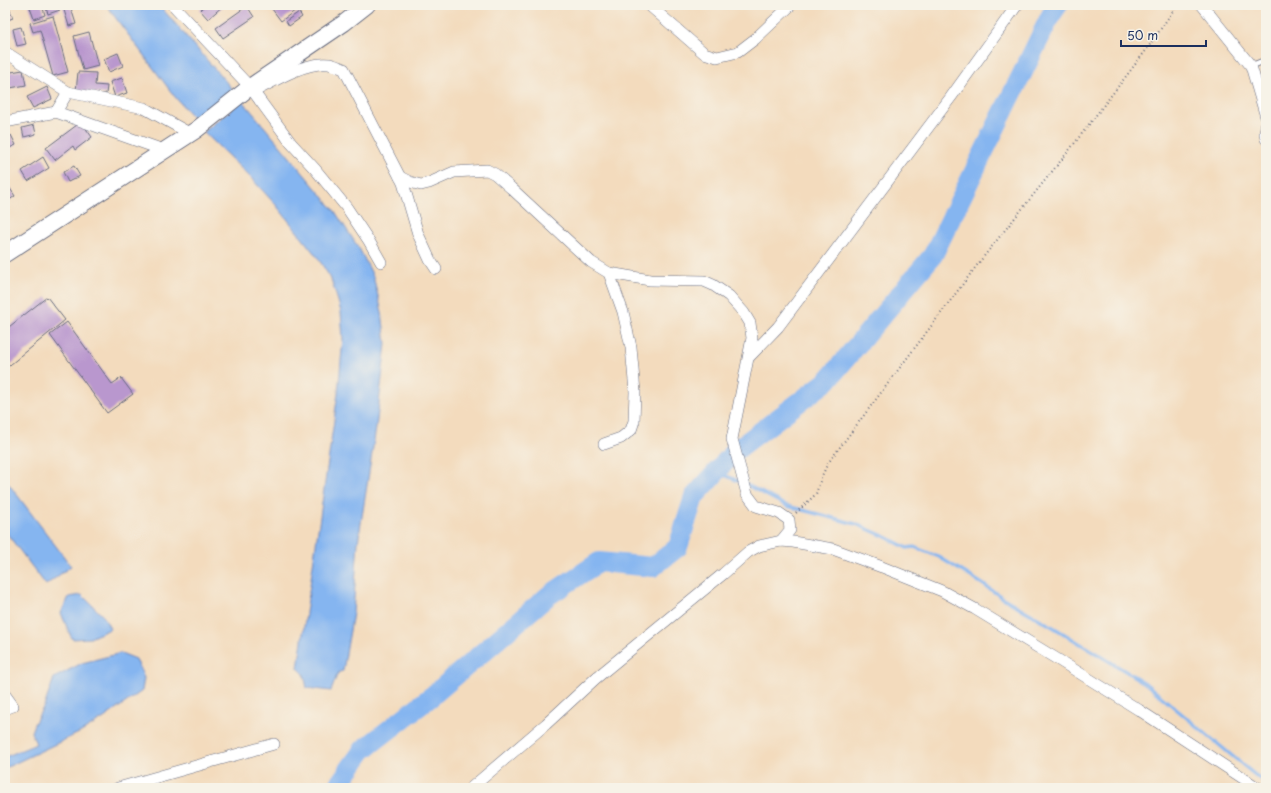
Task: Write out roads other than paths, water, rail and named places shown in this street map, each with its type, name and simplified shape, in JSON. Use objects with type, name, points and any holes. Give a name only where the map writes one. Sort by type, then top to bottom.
[{"type":"main road","points":[[5,254],[194,132],[249,90],[344,23],[359,7]]},
{"type":"street","points":[[173,5],[249,90],[291,143],[315,169],[347,208],[381,262]]},
{"type":"street","points":[[649,5],[704,53],[717,57],[738,52],[755,39],[791,5]]},
{"type":"street","points":[[749,357],[783,321],[951,97],[1016,5]]},
{"type":"street","points":[[1202,5],[1251,66],[1266,117]]},
{"type":"street","points":[[5,52],[68,92],[144,108],[194,132]]},
{"type":"street","points":[[249,90],[284,75],[314,65],[329,64],[344,69],[403,183],[418,234],[430,260],[436,269]]},
{"type":"street","points":[[56,112],[68,92]]},
{"type":"street","points":[[5,122],[56,112],[166,150]]},
{"type":"street","points":[[1266,127],[1266,139]]},
{"type":"street","points":[[400,177],[420,185],[454,172],[487,170],[495,174],[511,188],[591,262],[609,273],[650,280],[704,281],[713,285],[729,296],[744,313],[750,324],[752,338],[732,439],[746,494],[756,506],[779,513],[789,520],[790,530],[781,541]]},
{"type":"street","points":[[604,444],[621,438],[631,430],[634,421],[635,392],[631,347],[623,312],[609,273]]},
{"type":"street","points":[[471,788],[546,724],[596,678],[748,552],[759,546],[781,541],[833,549],[882,567],[949,595],[1076,670],[1258,788]]},
{"type":"street","points":[[5,695],[13,706],[5,709]]},
{"type":"street","points":[[118,788],[274,744]]},
{"type":"lane","points":[[1251,66],[1266,60]]},
{"type":"water","points":[[106,5],[159,5],[234,91],[197,122],[175,97]]},
{"type":"water","points":[[242,100],[334,210],[360,250],[373,276],[382,312],[386,344],[376,428],[358,542],[353,613],[343,671],[339,672],[337,675],[331,691],[307,688],[304,674],[298,668],[338,393],[343,339],[341,312],[331,279],[318,258],[276,205],[204,132]]},
{"type":"water","points":[[5,479],[71,566],[46,585],[5,531]]},
{"type":"water","points":[[82,595],[104,617],[110,629],[90,638],[72,639],[61,613],[69,597]]},
{"type":"water","points":[[121,653],[136,659],[144,678],[142,691],[104,718],[81,732],[5,768],[5,757],[36,744],[31,732],[45,704],[54,678],[82,663]]},
{"type":"waterway","points":[[336,788],[363,750],[432,696],[548,596],[599,562],[653,567],[678,547],[694,497],[735,451],[827,381],[933,255],[1051,15],[1058,5]]},
{"type":"waterway","points":[[717,472],[741,482]]},
{"type":"waterway","points":[[747,485],[787,506],[856,524],[907,548],[914,547],[939,557],[1003,598],[1145,683],[1255,775],[1266,782]]}]
